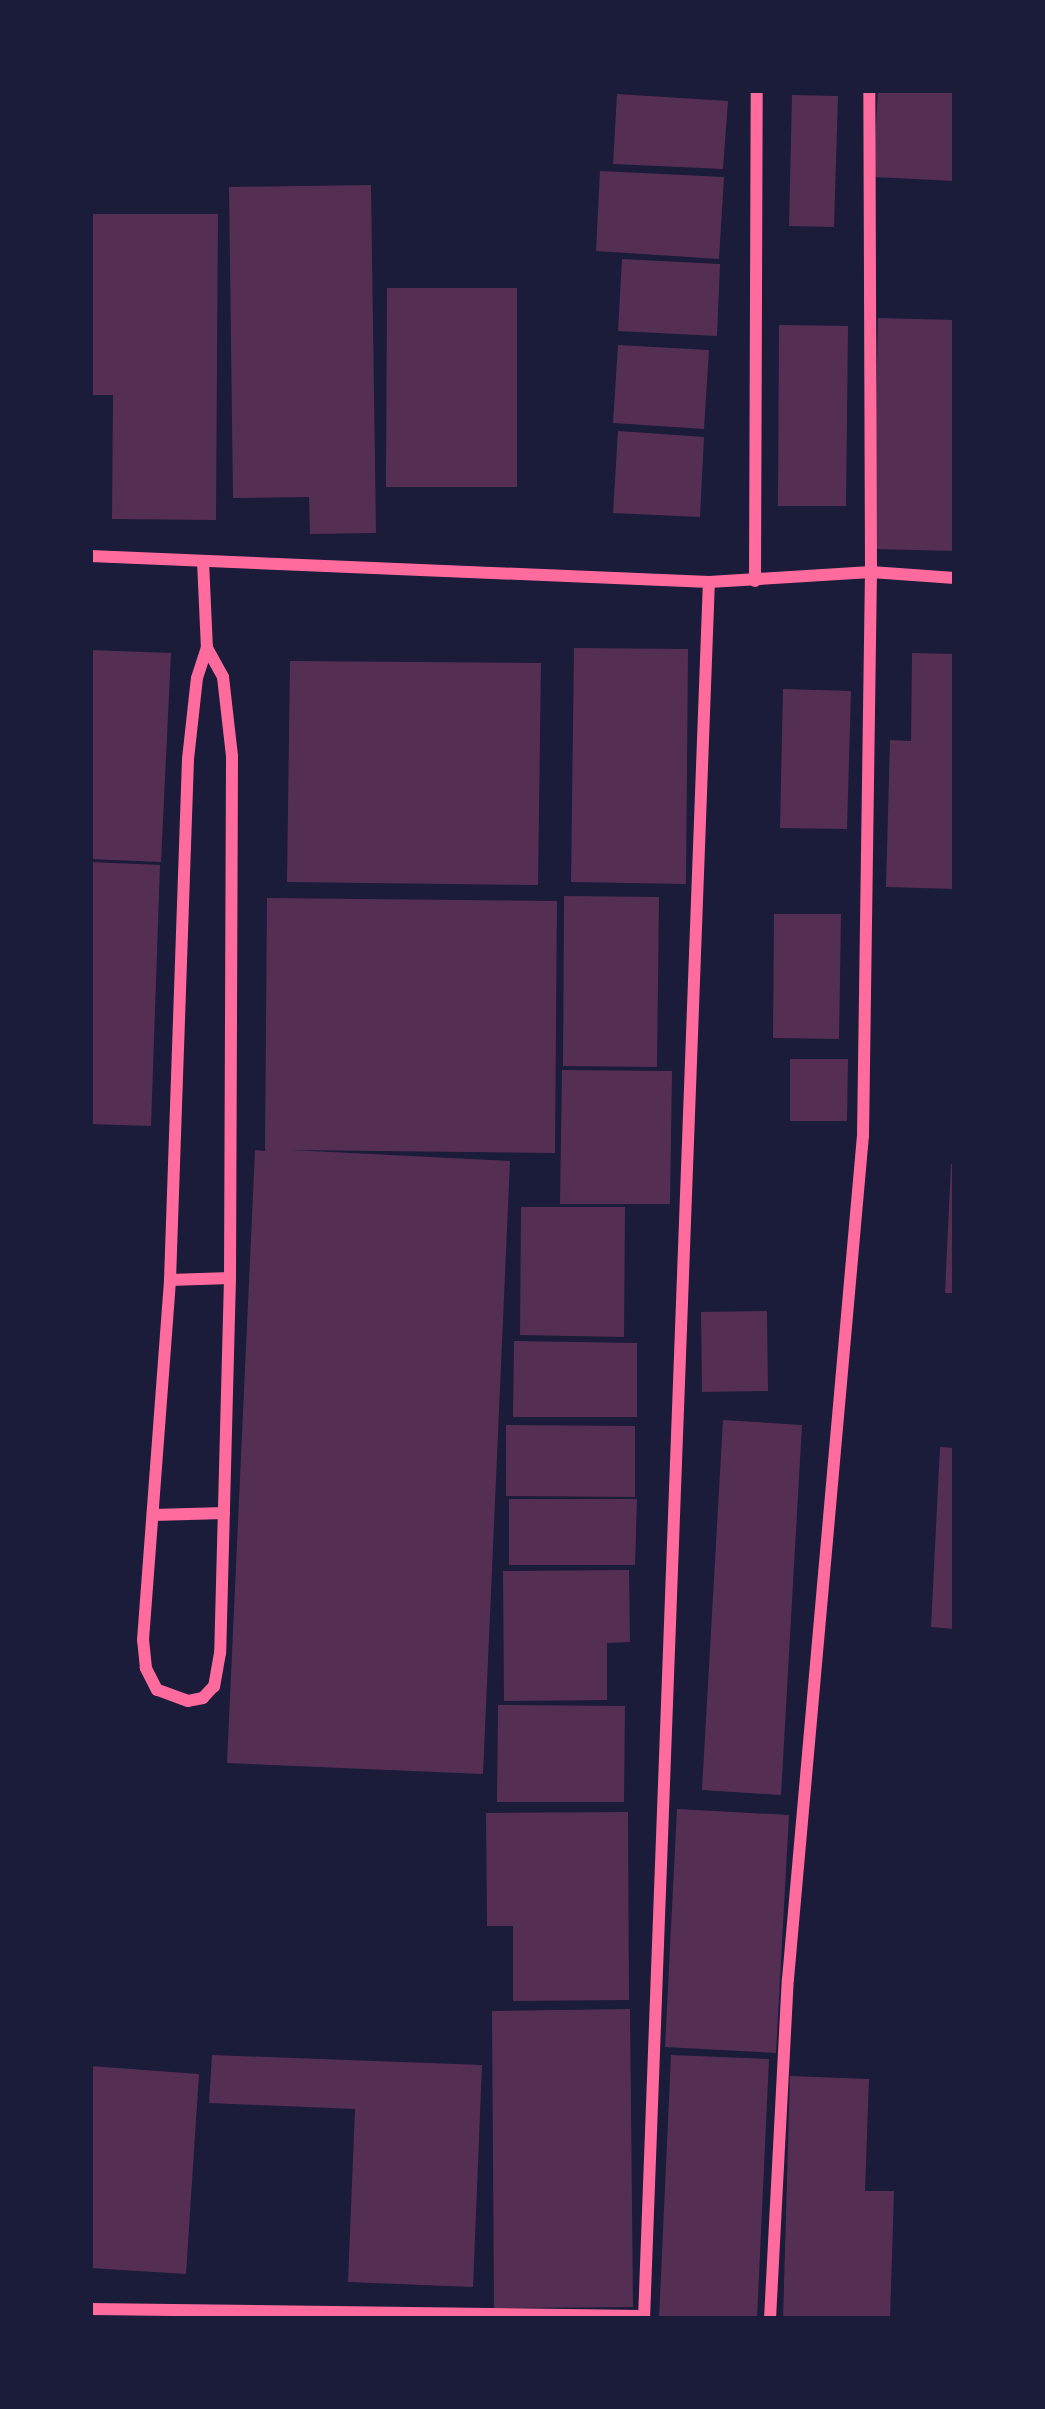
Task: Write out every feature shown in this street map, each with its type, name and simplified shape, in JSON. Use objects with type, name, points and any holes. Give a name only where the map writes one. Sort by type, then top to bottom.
[{"type":"street","points":[[755,581],[758,90]]},
{"type":"street","points":[[770,2319],[788,1979],[863,1136],[871,572],[869,90]]},
{"type":"street","points":[[90,556],[709,582],[871,572],[955,578]]},
{"type":"street","points":[[203,561],[207,648],[197,678],[188,759],[170,1280],[143,1640],[146,1668],[157,1690],[188,1700],[203,1698],[218,1672],[230,1278],[232,756],[223,677],[207,648]]},
{"type":"street","points":[[90,2309],[644,2317],[709,582]]},
{"type":"street","points":[[170,1280],[230,1278]]},
{"type":"street","points":[[153,1515],[224,1513]]},
{"type":"building","points":[[878,90],[955,90],[955,181],[873,177]]},
{"type":"building","points":[[617,94],[728,101],[723,169],[613,164]]},
{"type":"building","points":[[792,95],[838,96],[834,227],[789,226]]},
{"type":"building","points":[[600,171],[724,177],[719,259],[596,251]]},
{"type":"building","points":[[371,185],[376,533],[310,534],[309,497],[233,498],[229,187]]},
{"type":"building","points":[[90,214],[218,214],[216,520],[112,519],[113,395],[90,395]]},
{"type":"building","points":[[622,259],[720,264],[717,336],[618,331]]},
{"type":"building","points":[[387,288],[517,288],[517,487],[386,487]]},
{"type":"building","points":[[878,318],[955,320],[955,551],[873,549]]},
{"type":"building","points":[[779,325],[848,326],[846,506],[778,506]]},
{"type":"building","points":[[618,345],[709,350],[704,429],[613,423]]},
{"type":"building","points":[[618,431],[704,437],[700,517],[613,513]]},
{"type":"building","points":[[574,648],[688,649],[686,884],[571,882]]},
{"type":"building","points":[[90,650],[171,653],[161,862],[90,859]]},
{"type":"building","points":[[912,653],[955,654],[955,889],[886,887],[890,740],[911,741]]},
{"type":"building","points":[[290,661],[541,663],[538,885],[287,882]]},
{"type":"building","points":[[783,689],[851,691],[847,829],[780,828]]},
{"type":"building","points":[[90,862],[160,865],[151,1126],[90,1124]]},
{"type":"building","points":[[564,896],[659,897],[657,1067],[563,1066]]},
{"type":"building","points":[[267,898],[557,901],[555,1153],[291,1150],[510,1161],[483,1774],[227,1763],[255,1150],[265,1151]]},
{"type":"building","points":[[774,914],[841,914],[839,1039],[773,1038]]},
{"type":"building","points":[[790,1059],[848,1059],[847,1121],[790,1121]]},
{"type":"building","points":[[562,1070],[672,1071],[670,1204],[560,1204]]},
{"type":"building","points":[[951,1164],[955,1164],[955,1293],[945,1293]]},
{"type":"building","points":[[521,1207],[625,1207],[624,1337],[520,1335]]},
{"type":"building","points":[[767,1311],[768,1391],[702,1392],[701,1312]]},
{"type":"building","points":[[514,1341],[637,1343],[637,1417],[513,1417]]},
{"type":"building","points":[[723,1420],[802,1425],[781,1795],[702,1790]]},
{"type":"building","points":[[506,1425],[635,1426],[635,1497],[506,1496]]},
{"type":"building","points":[[940,1447],[955,1448],[955,1629],[931,1627]]},
{"type":"building","points":[[509,1499],[637,1499],[635,1565],[509,1565]]},
{"type":"building","points":[[629,1570],[630,1642],[607,1643],[607,1700],[504,1701],[503,1571]]},
{"type":"building","points":[[498,1705],[625,1706],[624,1802],[497,1802]]},
{"type":"building","points":[[677,1809],[789,1815],[776,2053],[665,2047]]},
{"type":"building","points":[[628,1812],[629,2000],[513,2001],[513,1926],[487,1926],[486,1813]]},
{"type":"building","points":[[630,2009],[633,2307],[494,2308],[492,2011]]},
{"type":"building","points":[[212,2055],[482,2065],[473,2287],[348,2282],[355,2109],[209,2103]]},
{"type":"building","points":[[671,2055],[769,2059],[757,2319],[659,2319]]},
{"type":"building","points":[[90,2066],[199,2074],[186,2274],[90,2268]]},
{"type":"building","points":[[790,2076],[869,2079],[865,2191],[894,2191],[890,2319],[783,2319]]}]
